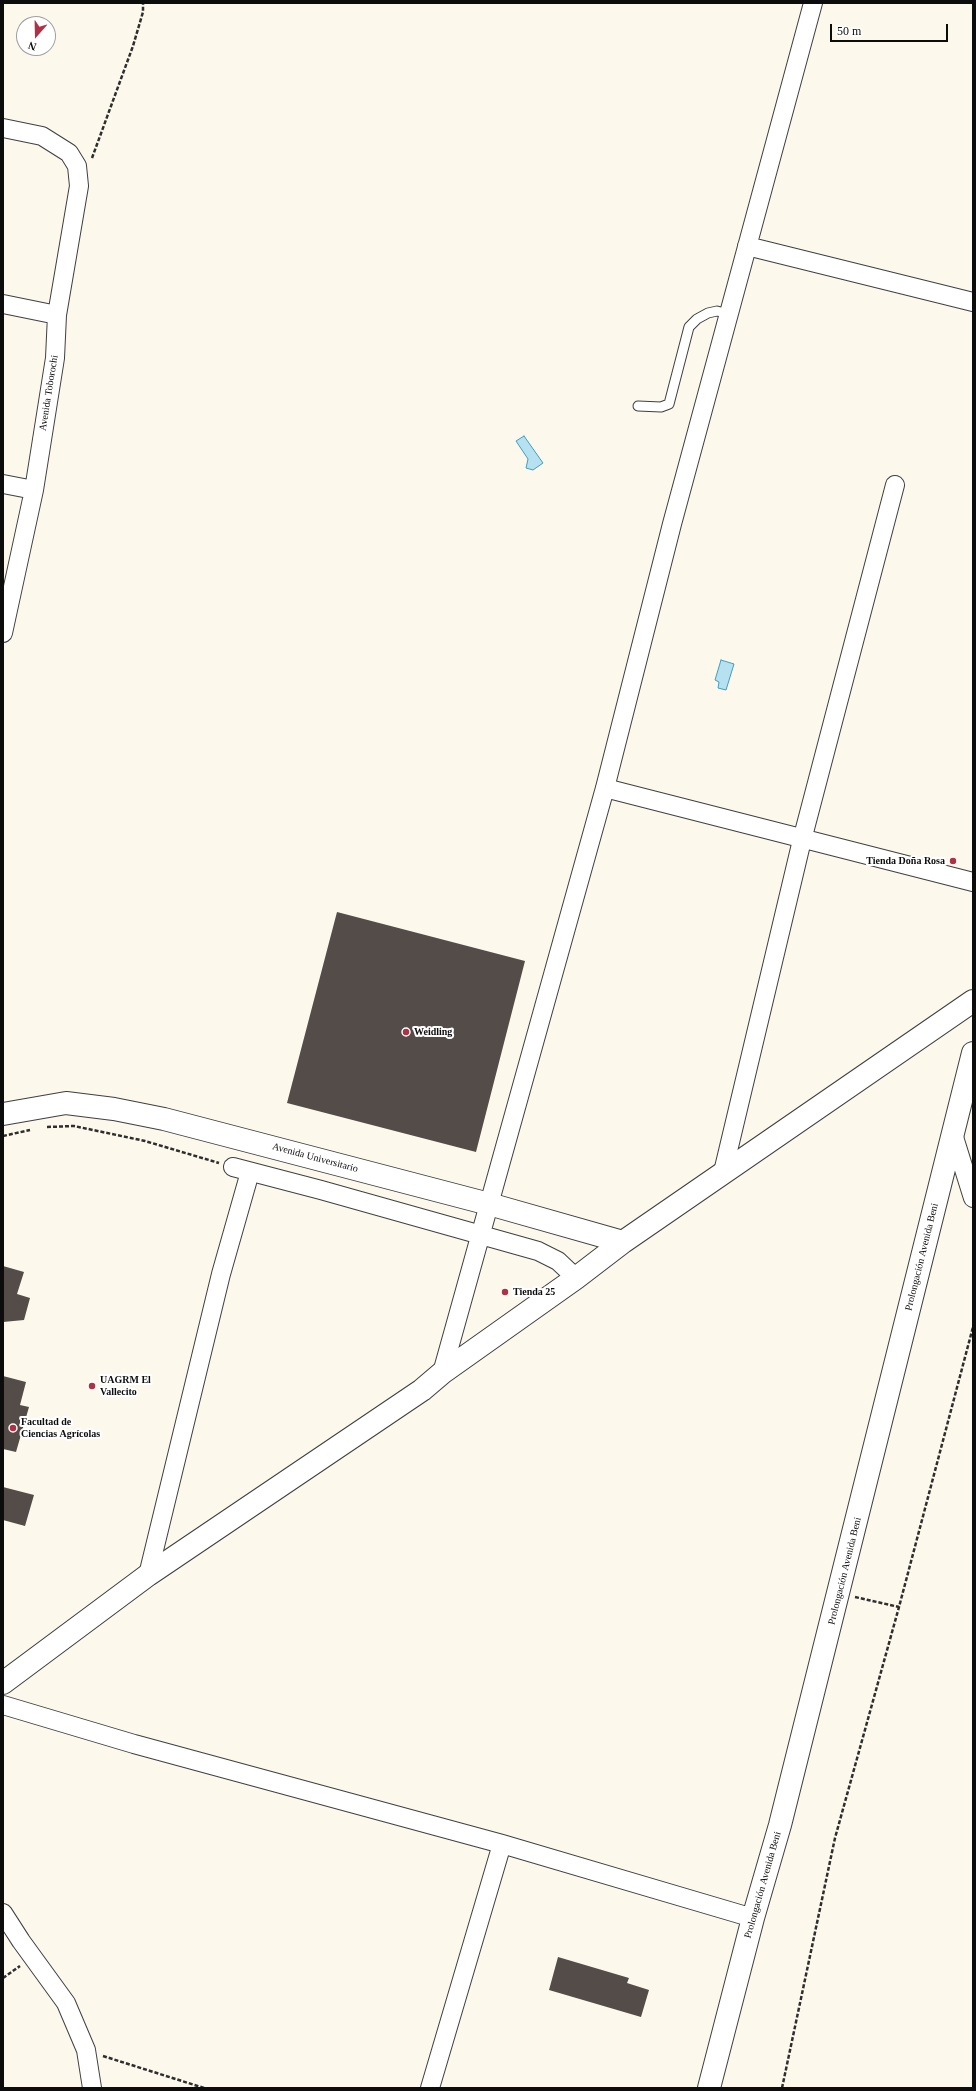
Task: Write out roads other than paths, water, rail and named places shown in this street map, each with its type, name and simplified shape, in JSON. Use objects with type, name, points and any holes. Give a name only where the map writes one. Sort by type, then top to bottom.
[{"type":"street","points":[[442,1373],[482,1234],[489,1204],[605,788],[672,524],[813,3]]},
{"type":"street","name":"Avenida Toborochi","points":[[3,128],[42,136],[69,153],[77,166],[79,186],[57,315],[55,358],[34,490],[3,633]]},
{"type":"street","points":[[747,246],[973,302]]},
{"type":"street","points":[[3,304],[57,315]]},
{"type":"street","points":[[3,484],[34,490]]},
{"type":"street","points":[[723,1172],[802,840],[895,484]]},
{"type":"street","points":[[605,788],[802,840],[973,882]]},
{"type":"street","points":[[3,1683],[148,1575],[422,1390],[442,1373],[576,1278],[623,1242],[973,1001]]},
{"type":"street","name":"Prolongación Avenida Beni","points":[[709,2088],[753,1918],[780,1825],[839,1594],[973,1053]]},
{"type":"street","name":"Avenida Universitario","points":[[3,1114],[66,1103],[114,1109],[164,1119],[489,1204],[623,1242]]},
{"type":"street","points":[[953,1134],[973,1198]]},
{"type":"street","points":[[148,1575],[221,1274],[241,1170],[321,1190],[482,1234],[538,1251],[558,1261],[576,1278]]},
{"type":"street","points":[[3,1705],[134,1744],[502,1844],[753,1918]]},
{"type":"street","points":[[430,2088],[502,1844]]},
{"type":"street","points":[[3,1913],[21,1941],[66,2003],[86,2050],[92,2088]]},
{"type":"lane","points":[[638,406],[661,407],[669,404],[689,327],[697,319],[708,313],[717,311],[729,314]]},
{"type":"water","points":[[524,436],[543,463],[533,470],[526,468],[528,459],[516,441]]},
{"type":"water","points":[[721,660],[734,664],[726,690],[718,688],[719,682],[715,680]]},
{"type":"place","name":"Tienda Doña Rosa","points":[[953,861]]},
{"type":"place","name":"Weidling","points":[[406,1032]]},
{"type":"place","name":"Tienda 25","points":[[505,1292]]},
{"type":"place","name":"UAGRM El Vallecito","points":[[92,1386]]},
{"type":"place","name":"Facultad de Ciencias Agrícolas","points":[[13,1428]]}]
